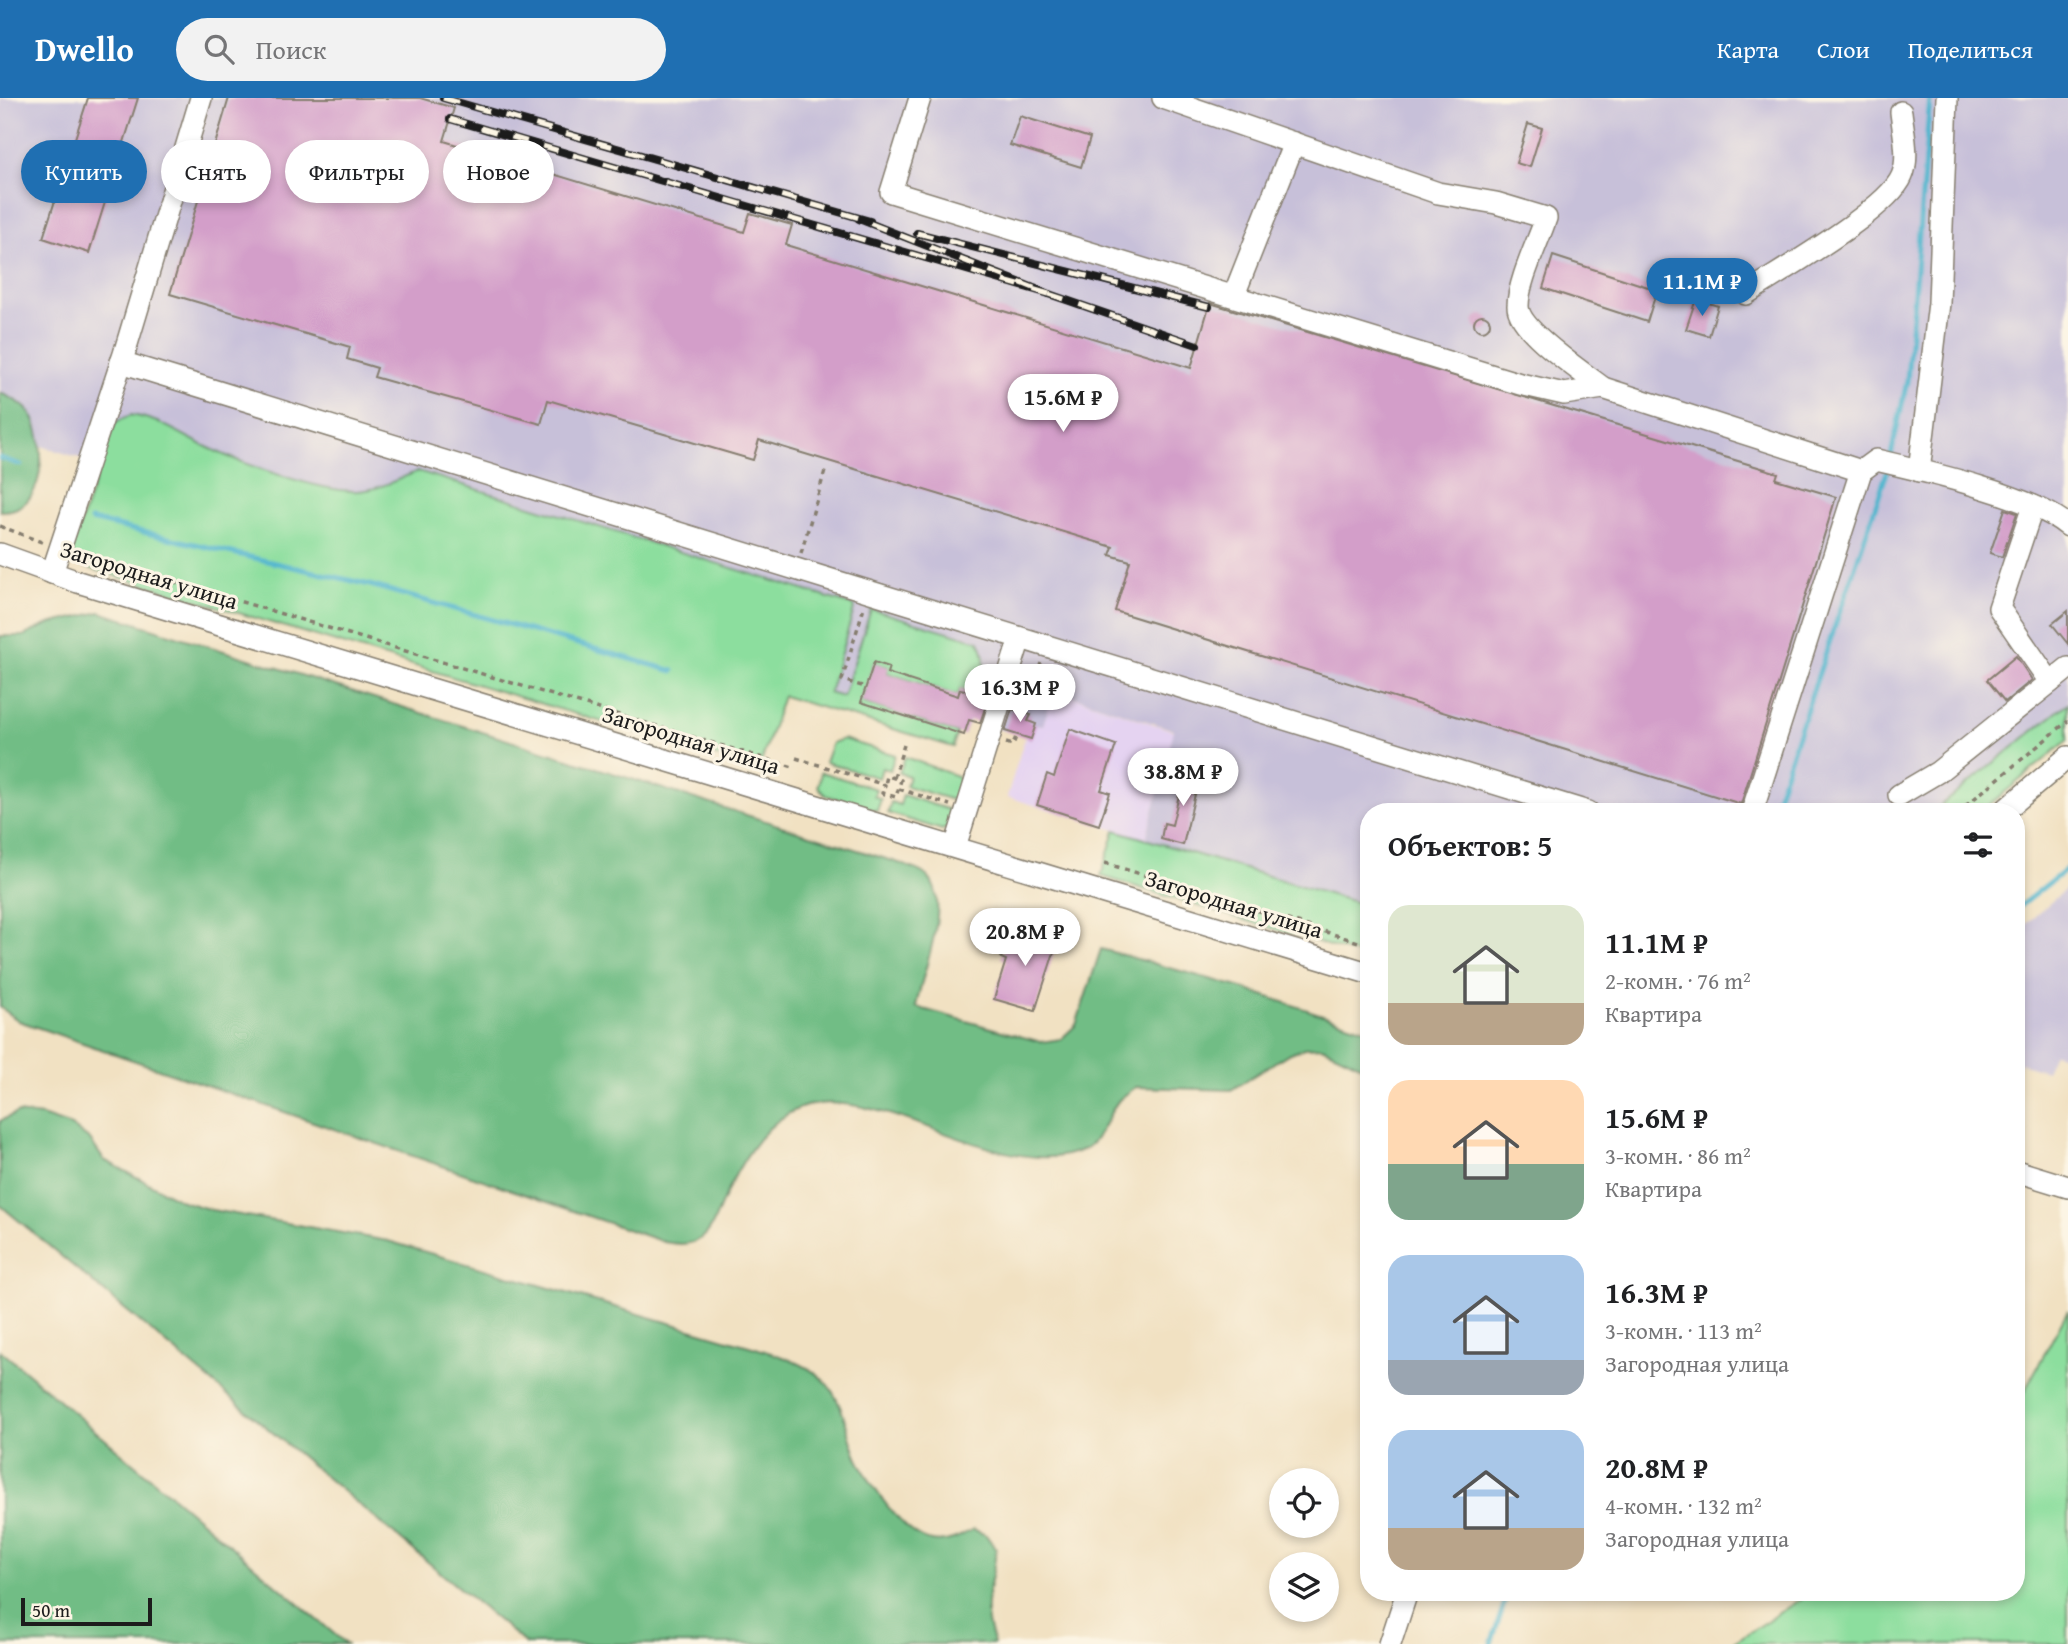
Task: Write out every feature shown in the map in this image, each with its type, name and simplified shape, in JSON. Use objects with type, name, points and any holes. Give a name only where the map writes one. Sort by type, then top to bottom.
[{"type":"street","points":[[52,573],[121,362],[201,98]]},
{"type":"street","points":[[920,98],[891,192],[1544,391],[1564,394],[1604,388]]},
{"type":"street","points":[[1163,98],[1438,193],[1496,203],[1546,218],[1519,295],[1518,311],[1526,326],[1604,388],[1861,471]]},
{"type":"street","points":[[1900,466],[1939,303],[1947,98]]},
{"type":"street","points":[[1746,294],[1873,209],[1894,189],[1901,178],[1905,160],[1901,111]]},
{"type":"street","points":[[1234,295],[1294,143]]},
{"type":"street","points":[[121,362],[1559,803]]},
{"type":"street","points":[[1755,803],[1861,471],[1871,461],[1900,466],[2034,506],[2068,526]]},
{"type":"street","points":[[2034,506],[1999,608],[2050,682]]},
{"type":"street","name":"Загородная улица","points":[[0,554],[52,573],[1360,971]]},
{"type":"street","points":[[955,847],[1020,638]]},
{"type":"street","points":[[1899,795],[1926,781],[2068,668]]},
{"type":"street","points":[[2014,803],[2068,757]]},
{"type":"street","points":[[2025,1174],[2068,1186]]},
{"type":"street","points":[[1390,1644],[1404,1601]]},
{"type":"path","points":[[796,570],[825,471]]},
{"type":"path","points":[[0,526],[60,548],[793,767]]},
{"type":"path","points":[[862,686],[842,680],[869,592]]},
{"type":"path","points":[[1024,713],[1042,657]]},
{"type":"path","points":[[1969,803],[2068,721]]},
{"type":"path","points":[[894,778],[904,745]]},
{"type":"path","points":[[796,758],[884,785]]},
{"type":"path","points":[[887,776],[894,778],[901,780],[896,797],[882,793],[887,776]]},
{"type":"path","points":[[899,789],[967,810]]},
{"type":"path","points":[[1105,863],[1360,943]]},
{"type":"shaded area","points":[[0,98],[2068,98],[2068,703],[1944,803],[1360,803],[1360,904],[1146,839],[1174,730],[1054,690],[1043,725],[1036,724],[1031,739],[970,720],[964,735],[0,433]]},
{"type":"shaded area","points":[[1054,690],[1174,731],[1146,839],[1007,797],[1025,737],[1036,724],[1043,725]]},
{"type":"shaded area","points":[[2068,887],[2068,1057],[2054,1053],[2046,1071],[2025,1065],[2025,925]]},
{"type":"green space","points":[[0,393],[20,403],[34,420],[41,447],[41,463],[34,491],[26,502],[15,509],[0,511]]},
{"type":"green space","points":[[131,415],[162,424],[241,462],[303,482],[357,491],[381,486],[418,471],[855,606],[829,693],[843,697],[871,609],[979,641],[984,667],[978,693],[960,689],[958,696],[887,673],[888,667],[874,663],[861,702],[957,733],[953,747],[783,696],[759,769],[82,566],[71,551],[112,430],[116,422]]},
{"type":"green space","points":[[100,612],[919,871],[928,877],[935,889],[937,921],[916,1007],[1041,1042],[1061,1039],[1076,1025],[1101,949],[1235,986],[1360,1027],[1360,1065],[1322,1047],[1304,1048],[1288,1054],[1231,1090],[1136,1087],[1119,1100],[1091,1144],[1057,1157],[1025,1156],[990,1148],[883,1112],[849,1105],[817,1104],[800,1108],[785,1115],[772,1126],[749,1153],[704,1236],[691,1243],[664,1242],[19,1021],[0,1007],[0,636],[23,636],[49,624]]},
{"type":"green space","points":[[2068,703],[2068,740],[1992,803],[1944,803]]},
{"type":"green space","points":[[843,739],[895,755],[890,770],[882,768],[879,778],[825,762],[832,743]]},
{"type":"green space","points":[[905,757],[957,776],[962,784],[959,802],[906,786],[909,776],[899,773]]},
{"type":"green space","points":[[821,772],[876,789],[874,796],[881,799],[877,811],[825,795],[818,786]]},
{"type":"green space","points":[[903,795],[956,812],[952,826],[942,830],[888,813],[891,802],[900,805]]},
{"type":"green space","points":[[1115,830],[1360,904],[1360,956],[1101,876]]},
{"type":"green space","points":[[17,1113],[42,1116],[71,1126],[90,1140],[104,1160],[182,1201],[212,1210],[388,1241],[756,1348],[804,1366],[820,1377],[833,1393],[863,1469],[889,1508],[910,1530],[921,1537],[938,1542],[959,1537],[973,1529],[986,1535],[996,1549],[987,1605],[989,1629],[994,1644],[526,1644],[0,1205],[0,1121]]},
{"type":"green space","points":[[2068,1310],[2068,1644],[1731,1644],[1798,1601],[2025,1601],[2025,1390]]},
{"type":"green space","points":[[0,1350],[346,1644],[0,1644]]},
{"type":"building","points":[[88,98],[138,98],[125,140],[74,140]]},
{"type":"building","points":[[229,98],[420,98],[454,108],[443,140],[443,203],[554,203],[554,174],[744,232],[750,213],[792,225],[786,245],[1191,368],[1210,303],[1778,473],[1776,479],[1836,497],[1741,803],[1738,803],[1115,611],[1130,561],[1110,555],[1113,547],[759,440],[753,460],[548,400],[541,424],[374,377],[377,368],[347,359],[350,347],[170,294],[197,203],[271,203],[271,140],[216,140]]},
{"type":"building","points":[[1020,116],[1090,138],[1081,167],[1010,145]]},
{"type":"building","points":[[1528,124],[1542,128],[1530,167],[1516,163]]},
{"type":"building","points":[[54,203],[105,203],[89,253],[43,238]]},
{"type":"building","points":[[1553,256],[1657,290],[1647,322],[1543,288]]},
{"type":"building","points":[[1696,299],[1718,306],[1709,336],[1686,329]]},
{"type":"building","points":[[1482,315],[1490,323],[1482,331],[1474,323]]},
{"type":"building","points":[[2005,509],[2017,513],[2002,557],[1990,553]]},
{"type":"building","points":[[2068,611],[2068,644],[2052,624]]},
{"type":"building","points":[[2016,656],[2032,680],[2005,702],[1987,680]]},
{"type":"building","points":[[874,662],[889,667],[887,673],[958,696],[960,689],[978,693],[975,701],[986,705],[980,723],[969,720],[964,735],[861,702]]},
{"type":"building","points":[[1012,709],[1031,715],[1028,721],[1036,724],[1031,739],[1005,731]]},
{"type":"building","points":[[1070,729],[1116,745],[1101,790],[1110,793],[1099,825],[1037,805],[1047,774],[1054,777]]},
{"type":"building","points":[[1186,765],[1201,769],[1183,845],[1161,839],[1164,823],[1172,825]]},
{"type":"building","points":[[1012,925],[1058,940],[1035,1011],[994,999],[1006,960],[1001,958]]},
{"type":"waterway","points":[[1890,460],[1907,381],[1930,98]]},
{"type":"waterway","points":[[0,458],[21,465]]},
{"type":"waterway","points":[[1775,803],[1888,469]]},
{"type":"waterway","points":[[91,520],[370,585],[673,671]]},
{"type":"waterway","points":[[2025,902],[2068,868]]},
{"type":"waterway","points":[[1491,1644],[1505,1601]]},
{"type":"railway","points":[[443,98],[870,221]]},
{"type":"railway","points":[[450,119],[1049,294],[859,219]]},
{"type":"railway","points":[[917,233],[1209,307]]},
{"type":"railway","points":[[1049,294],[1197,345]]}]
